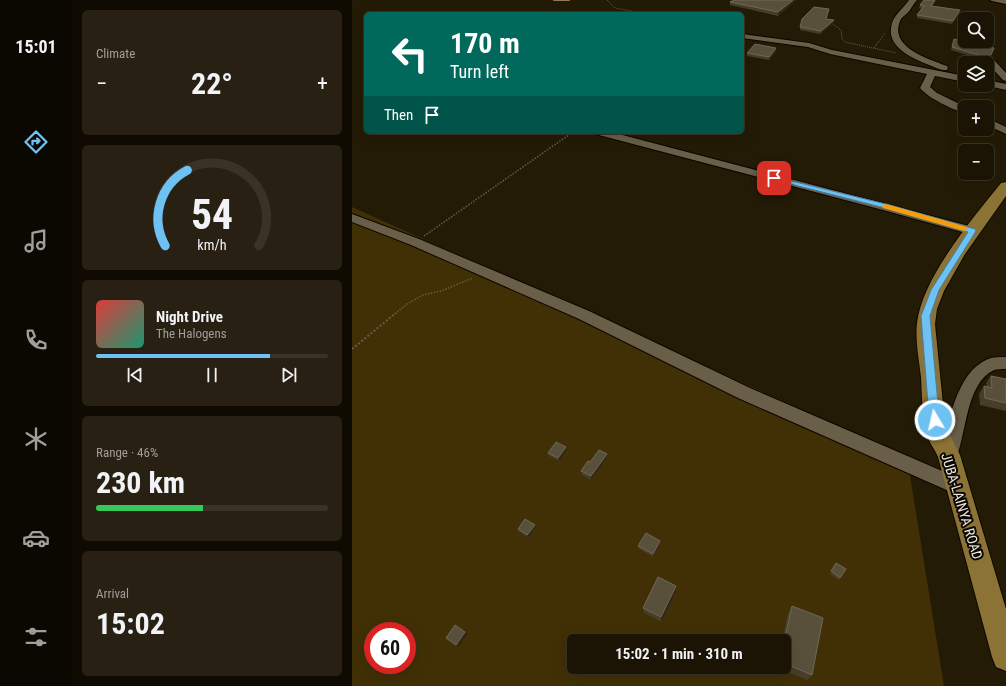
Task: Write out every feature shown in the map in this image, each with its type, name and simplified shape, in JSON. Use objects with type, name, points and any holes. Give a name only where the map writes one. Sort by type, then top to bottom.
[{"type":"main road","name":"JUBA-LAINYA ROAD","points":[[1006,186],[972,231],[935,290],[926,316],[933,404],[938,435],[949,456],[957,486],[999,606],[1006,657]]},
{"type":"street","points":[[913,0],[905,11],[899,15],[895,24],[895,34],[898,42],[917,57],[958,75]]},
{"type":"street","points":[[994,0],[1006,2]]},
{"type":"street","points":[[744,36],[809,45],[830,52],[958,77]]},
{"type":"street","points":[[994,65],[1006,78]]},
{"type":"street","points":[[932,72],[925,88],[934,95],[958,107]]},
{"type":"street","points":[[994,84],[1006,87]]},
{"type":"street","points":[[994,125],[1006,131]]},
{"type":"street","points":[[607,134],[887,207],[972,231]]},
{"type":"street","points":[[352,218],[415,242],[584,315],[751,396],[957,486]]},
{"type":"street","points":[[949,456],[962,404],[971,383],[979,372],[988,364],[1006,363]]},
{"type":"path","points":[[607,0],[615,8],[637,12]]},
{"type":"path","points":[[830,23],[841,30],[842,39],[845,42],[917,57]]},
{"type":"path","points":[[873,49],[882,36],[895,24]]},
{"type":"path","points":[[415,242],[570,134]]},
{"type":"path","points":[[352,349],[412,301],[423,295],[441,291],[487,273]]},
{"type":"shaded area","points":[[352,207],[907,457],[944,686],[352,686]]},
{"type":"building","points":[[734,0],[793,0],[778,12],[730,2]]},
{"type":"building","points":[[924,0],[935,0],[931,6],[960,10],[953,21],[917,15],[924,6],[920,5]]},
{"type":"building","points":[[814,7],[829,9],[826,19],[834,20],[821,31],[800,27],[802,19]]},
{"type":"building","points":[[954,39],[958,40],[958,48],[994,48],[991,55],[982,56],[952,47]]},
{"type":"building","points":[[755,44],[776,48],[769,57],[747,53]]},
{"type":"building","points":[[991,376],[1006,379],[1006,403],[985,398],[984,386],[992,388]]},
{"type":"building","points":[[556,442],[566,447],[558,458],[548,453]]},
{"type":"building","points":[[599,450],[607,454],[591,476],[581,471],[588,461],[590,462]]},
{"type":"building","points":[[525,519],[535,525],[527,535],[518,529]]},
{"type":"building","points":[[646,533],[660,541],[653,554],[638,546]]},
{"type":"building","points":[[836,563],[846,569],[840,578],[831,571]]},
{"type":"building","points":[[658,577],[676,586],[661,617],[643,608]]},
{"type":"building","points":[[792,606],[823,618],[812,675],[791,666],[791,634],[786,634]]},
{"type":"building","points":[[455,625],[465,632],[456,645],[446,638]]},
{"type":"waterway","points":[[554,0],[569,0]]},
{"type":"slow traffic","points":[[886,206],[964,229]]},
{"type":"route","points":[[774,178],[887,207],[972,231],[935,290],[926,316],[935,420]]}]
